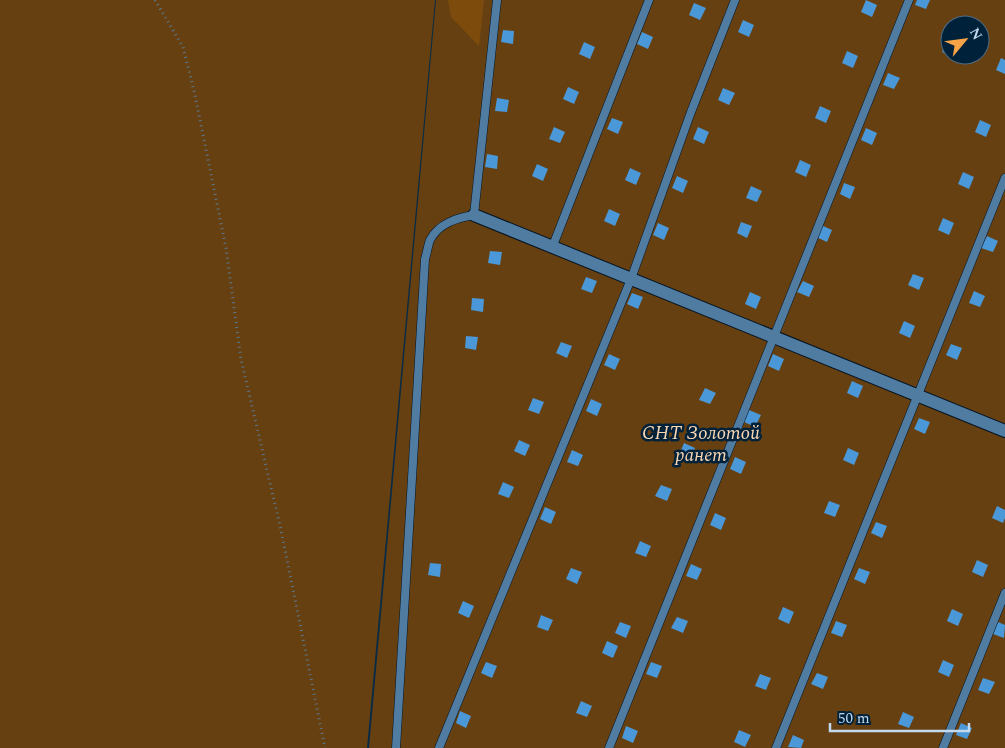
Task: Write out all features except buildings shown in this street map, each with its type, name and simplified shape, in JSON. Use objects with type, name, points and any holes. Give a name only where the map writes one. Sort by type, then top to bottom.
[{"type":"street","points":[[474,216],[1005,431]]},
{"type":"lane","points":[[396,748],[425,259],[431,240],[441,228],[456,218],[474,216],[497,0]]},
{"type":"lane","points":[[552,248],[649,0]]},
{"type":"lane","points":[[439,748],[631,279],[691,112],[735,0]]},
{"type":"lane","points":[[609,748],[909,0]]},
{"type":"lane","points":[[776,748],[1005,178]]},
{"type":"lane","points":[[942,748],[1005,593]]},
{"type":"path","points":[[155,0],[183,47],[195,95],[226,248],[241,359],[281,530],[325,748]]},
{"type":"green space","points":[[0,0],[435,0],[367,748],[0,748]]},
{"type":"green space","name":"СНТ Золотой ранет","points":[[436,0],[1005,0],[1005,748],[369,748]]},
{"type":"shaded area","points":[[448,0],[484,0],[479,46],[451,17]]}]
